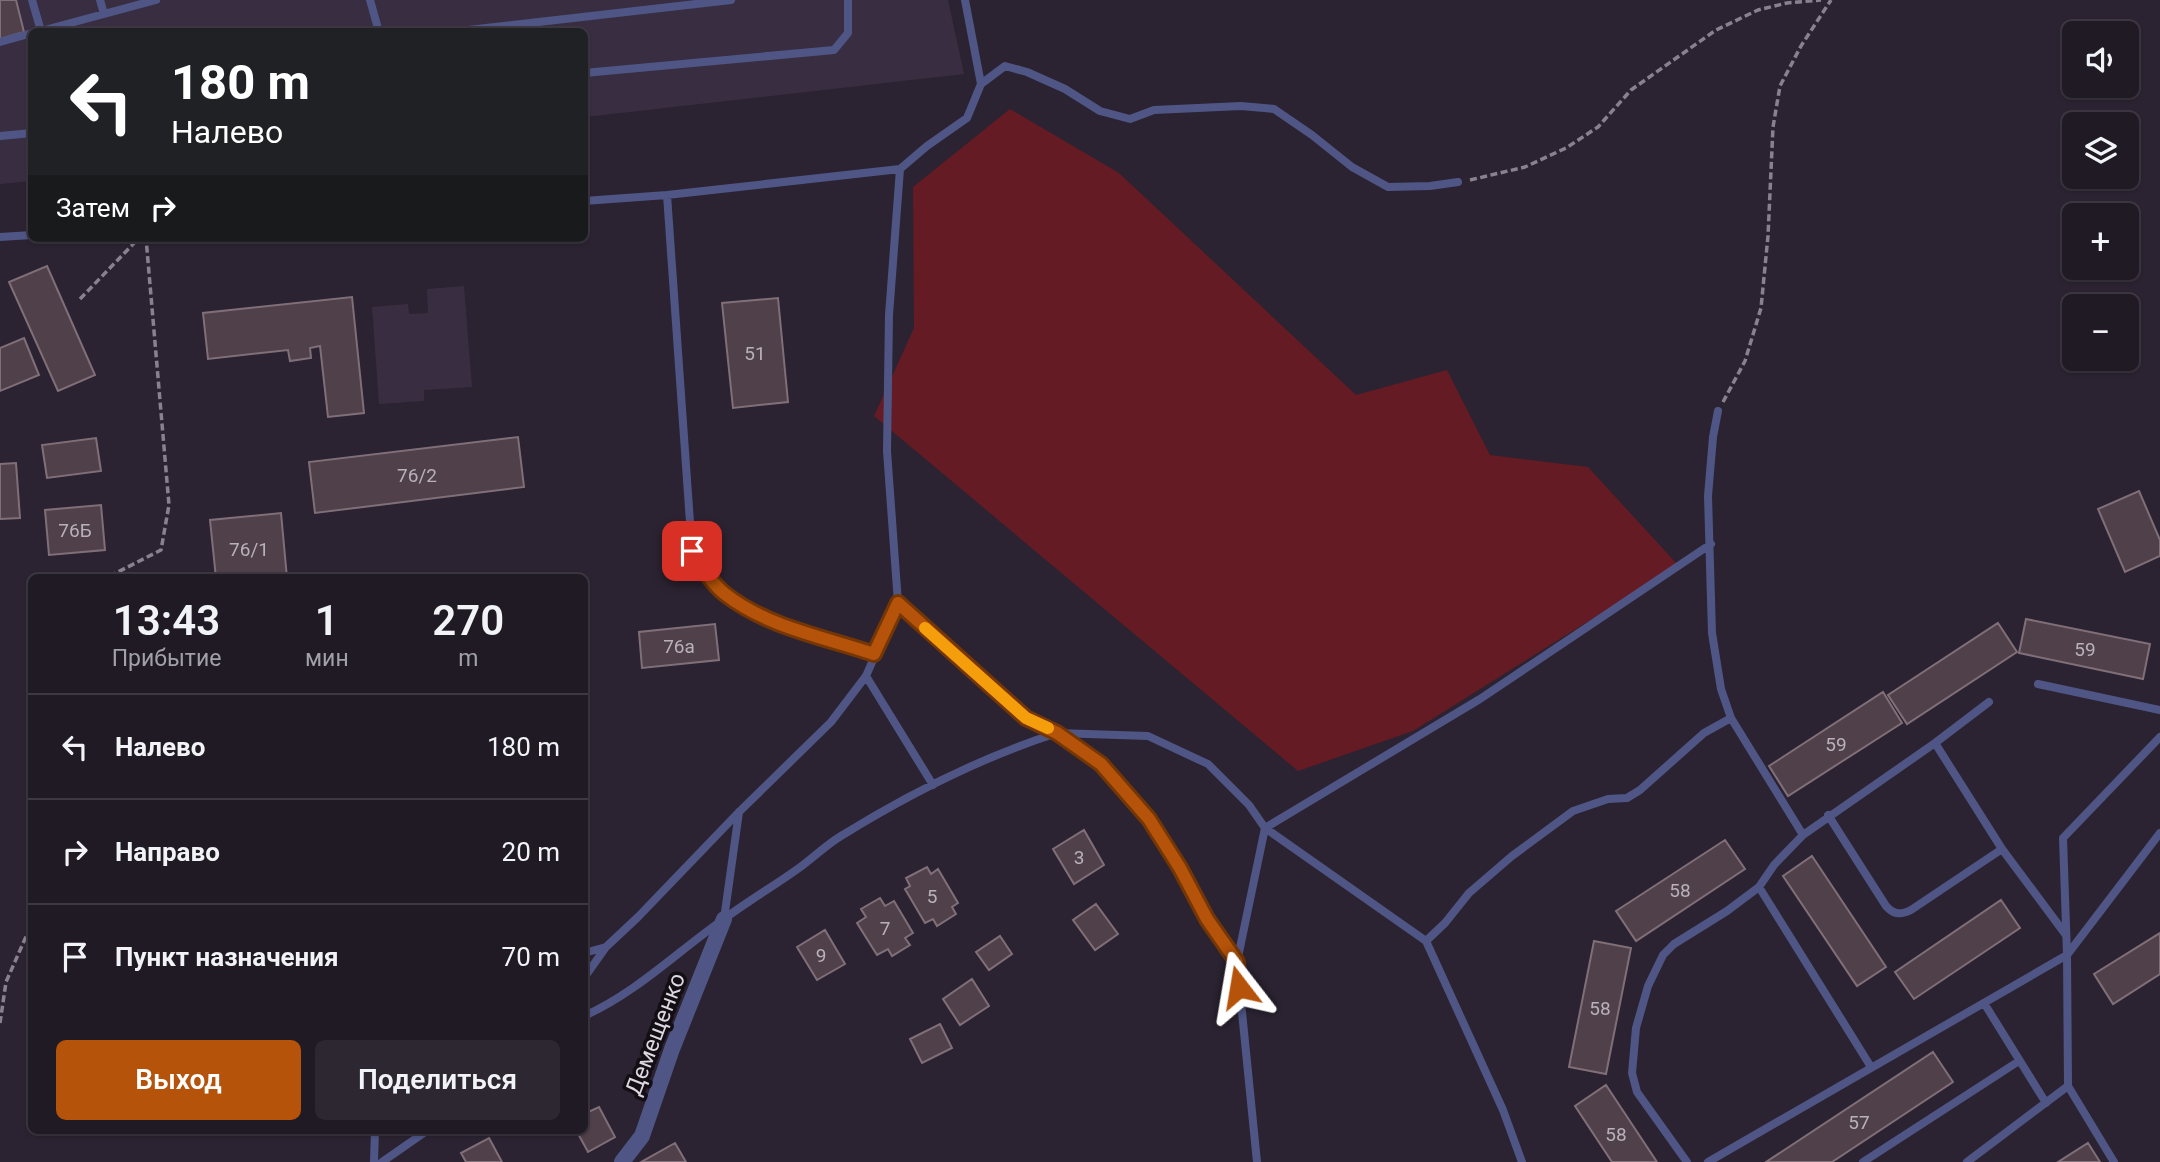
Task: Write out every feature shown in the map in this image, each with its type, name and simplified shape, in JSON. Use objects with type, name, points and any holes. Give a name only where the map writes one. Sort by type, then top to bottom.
[{"type":"street","name":"Демещенко","points":[[622,1162],[642,1136],[724,919]]},
{"type":"lane","points":[[32,0],[39,28]]},
{"type":"lane","points":[[100,0],[104,14]]},
{"type":"lane","points":[[51,28],[156,0]]},
{"type":"lane","points":[[370,0],[378,28]]},
{"type":"lane","points":[[486,28],[731,0]]},
{"type":"lane","points":[[588,73],[834,50],[848,33],[848,0]]},
{"type":"lane","points":[[965,0],[981,84]]},
{"type":"lane","points":[[0,42],[28,34]]},
{"type":"lane","points":[[588,201],[667,195],[900,169],[967,118],[981,84],[1005,66],[1027,72],[1065,89],[1100,111],[1130,119],[1154,110],[1241,106],[1274,109],[1352,167],[1388,187],[1458,182]]},
{"type":"lane","points":[[0,136],[28,133]]},
{"type":"lane","points":[[588,972],[606,947],[738,811],[831,722],[866,676],[898,603],[887,437],[889,315],[900,169]]},
{"type":"lane","points":[[667,195],[692,551],[706,573],[724,593],[776,624],[874,654]]},
{"type":"lane","points":[[0,237],[28,235]]},
{"type":"lane","points":[[1718,411],[1708,496],[1712,633],[1721,689],[1731,718],[1803,835]]},
{"type":"lane","points":[[1257,1162],[1237,962],[1265,828],[1480,699],[1711,544]]},
{"type":"lane","points":[[898,603],[1026,718],[1057,733],[1101,764],[1149,819],[1180,868],[1207,919],[1237,962]]},
{"type":"lane","points":[[866,676],[933,785]]},
{"type":"lane","points":[[2038,684],[2160,710]]},
{"type":"lane","points":[[1687,1162],[1637,1092],[1632,1073],[1636,1028],[1648,985],[1663,956],[1674,944],[1727,911],[1759,887],[1774,865],[1803,835],[1828,815],[1935,743],[1989,702]]},
{"type":"lane","points":[[1426,941],[1469,893],[1522,848],[1573,811],[1608,799],[1626,798],[1640,790],[1704,733],[1731,718]]},
{"type":"lane","points":[[588,1015],[634,986],[839,837],[933,785],[1025,743],[1057,733],[1148,736],[1208,764],[1249,805],[1265,828],[1426,941],[1503,1110],[1522,1162]]},
{"type":"lane","points":[[2114,1162],[2068,1086],[2063,838],[2160,737]]},
{"type":"lane","points":[[1935,743],[2003,849],[2066,935]]},
{"type":"lane","points":[[724,919],[738,811]]},
{"type":"lane","points":[[1828,815],[1886,906],[1898,914],[1911,910],[2003,849]]},
{"type":"lane","points":[[1708,1162],[2067,955],[2160,833]]},
{"type":"lane","points":[[1759,887],[1871,1067]]},
{"type":"lane","points":[[588,952],[606,947]]},
{"type":"lane","points":[[1984,1003],[2046,1103]]},
{"type":"lane","points":[[1863,1162],[2019,1061]]},
{"type":"lane","points":[[1967,1162],[2068,1086]]},
{"type":"lane","points":[[374,1162],[375,1134]]},
{"type":"lane","points":[[382,1162],[422,1134]]},
{"type":"path","points":[[1458,182],[1525,167],[1566,148],[1598,127],[1631,90],[1727,25],[1758,10],[1787,3],[1821,0]]},
{"type":"path","points":[[1718,411],[1745,361],[1761,308],[1768,236],[1773,127],[1780,86],[1801,46],[1831,0]]},
{"type":"path","points":[[80,299],[135,242]]},
{"type":"path","points":[[114,574],[161,550],[169,505],[146,242]]},
{"type":"path","points":[[0,1023],[6,982],[28,932]]},
{"type":"shaded area","points":[[0,0],[948,0],[964,74],[588,117],[588,28],[28,28],[28,181],[0,184]]},
{"type":"shaded area","points":[[1010,109],[1119,173],[1356,395],[1447,370],[1490,455],[1588,467],[1678,565],[1413,731],[1298,771],[874,416],[914,328],[913,187]]},
{"type":"shaded area","points":[[464,286],[472,387],[424,390],[424,401],[379,404],[372,307],[408,304],[409,314],[428,313],[427,289]]},
{"type":"building","points":[[0,0],[16,0],[24,32],[0,39]]},
{"type":"building","points":[[47,266],[95,375],[58,391],[9,282]]},
{"type":"building","points":[[352,297],[364,413],[328,417],[320,346],[310,348],[311,358],[290,361],[288,350],[208,359],[203,313]]},
{"type":"building","points":[[778,298],[788,402],[733,408],[722,303]]},
{"type":"building","points":[[24,338],[39,375],[0,391],[0,348]]},
{"type":"building","points":[[518,437],[524,487],[315,513],[309,462]]},
{"type":"building","points":[[96,438],[101,471],[47,478],[42,445]]},
{"type":"building","points":[[16,463],[20,518],[0,519],[0,464]]},
{"type":"building","points":[[2139,491],[2160,540],[2160,556],[2125,572],[2098,509]]},
{"type":"building","points":[[101,505],[105,550],[49,555],[45,510]]},
{"type":"building","points":[[281,513],[287,574],[216,574],[210,520]]},
{"type":"building","points":[[2026,619],[2150,644],[2143,679],[2019,653]]},
{"type":"building","points":[[1998,623],[2017,652],[1907,724],[1888,695]]},
{"type":"building","points":[[715,624],[719,660],[642,668],[639,632]]},
{"type":"building","points":[[1883,692],[1902,723],[1788,796],[1769,766]]},
{"type":"building","points":[[1084,830],[1104,865],[1074,884],[1053,849]]},
{"type":"building","points":[[1725,840],[1745,869],[1636,941],[1616,911]]},
{"type":"building","points":[[1812,856],[1886,967],[1857,986],[1783,876]]},
{"type":"building","points":[[927,867],[931,874],[938,869],[958,903],[952,907],[956,914],[937,926],[933,919],[925,923],[905,889],[910,886],[906,878]]},
{"type":"building","points":[[880,898],[885,906],[894,901],[913,933],[905,938],[910,945],[892,956],[888,949],[877,955],[857,923],[866,917],[861,909]]},
{"type":"building","points":[[2001,900],[2020,928],[1914,999],[1895,972]]},
{"type":"building","points":[[1096,904],[1118,934],[1095,950],[1073,920]]},
{"type":"building","points":[[825,930],[845,964],[817,980],[797,947]]},
{"type":"building","points":[[2160,933],[2160,974],[2113,1004],[2094,974]]},
{"type":"building","points":[[1000,936],[1012,954],[989,970],[976,952]]},
{"type":"building","points":[[1594,941],[1631,948],[1606,1074],[1569,1067]]},
{"type":"building","points":[[972,979],[989,1006],[960,1025],[943,999]]},
{"type":"building","points":[[940,1024],[952,1048],[922,1063],[910,1039]]},
{"type":"building","points":[[1933,1052],[1953,1082],[1832,1162],[1766,1162]]},
{"type":"building","points":[[1606,1085],[1657,1162],[1612,1162],[1575,1106]]},
{"type":"building","points":[[599,1107],[615,1137],[588,1152],[578,1134],[588,1134],[588,1112]]},
{"type":"building","points":[[489,1138],[502,1162],[466,1162],[461,1153]]},
{"type":"building","points":[[675,1143],[686,1162],[641,1162]]},
{"type":"building","points":[[2088,1143],[2100,1162],[2058,1162]]},
{"type":"slow traffic","points":[[925,628],[1026,718],[1048,728]]},
{"type":"route","points":[[692,551],[706,573],[724,593],[776,624],[874,654],[898,603],[1026,718],[1057,733],[1101,764],[1149,819],[1180,868],[1207,919],[1237,962],[1239,987]]}]
